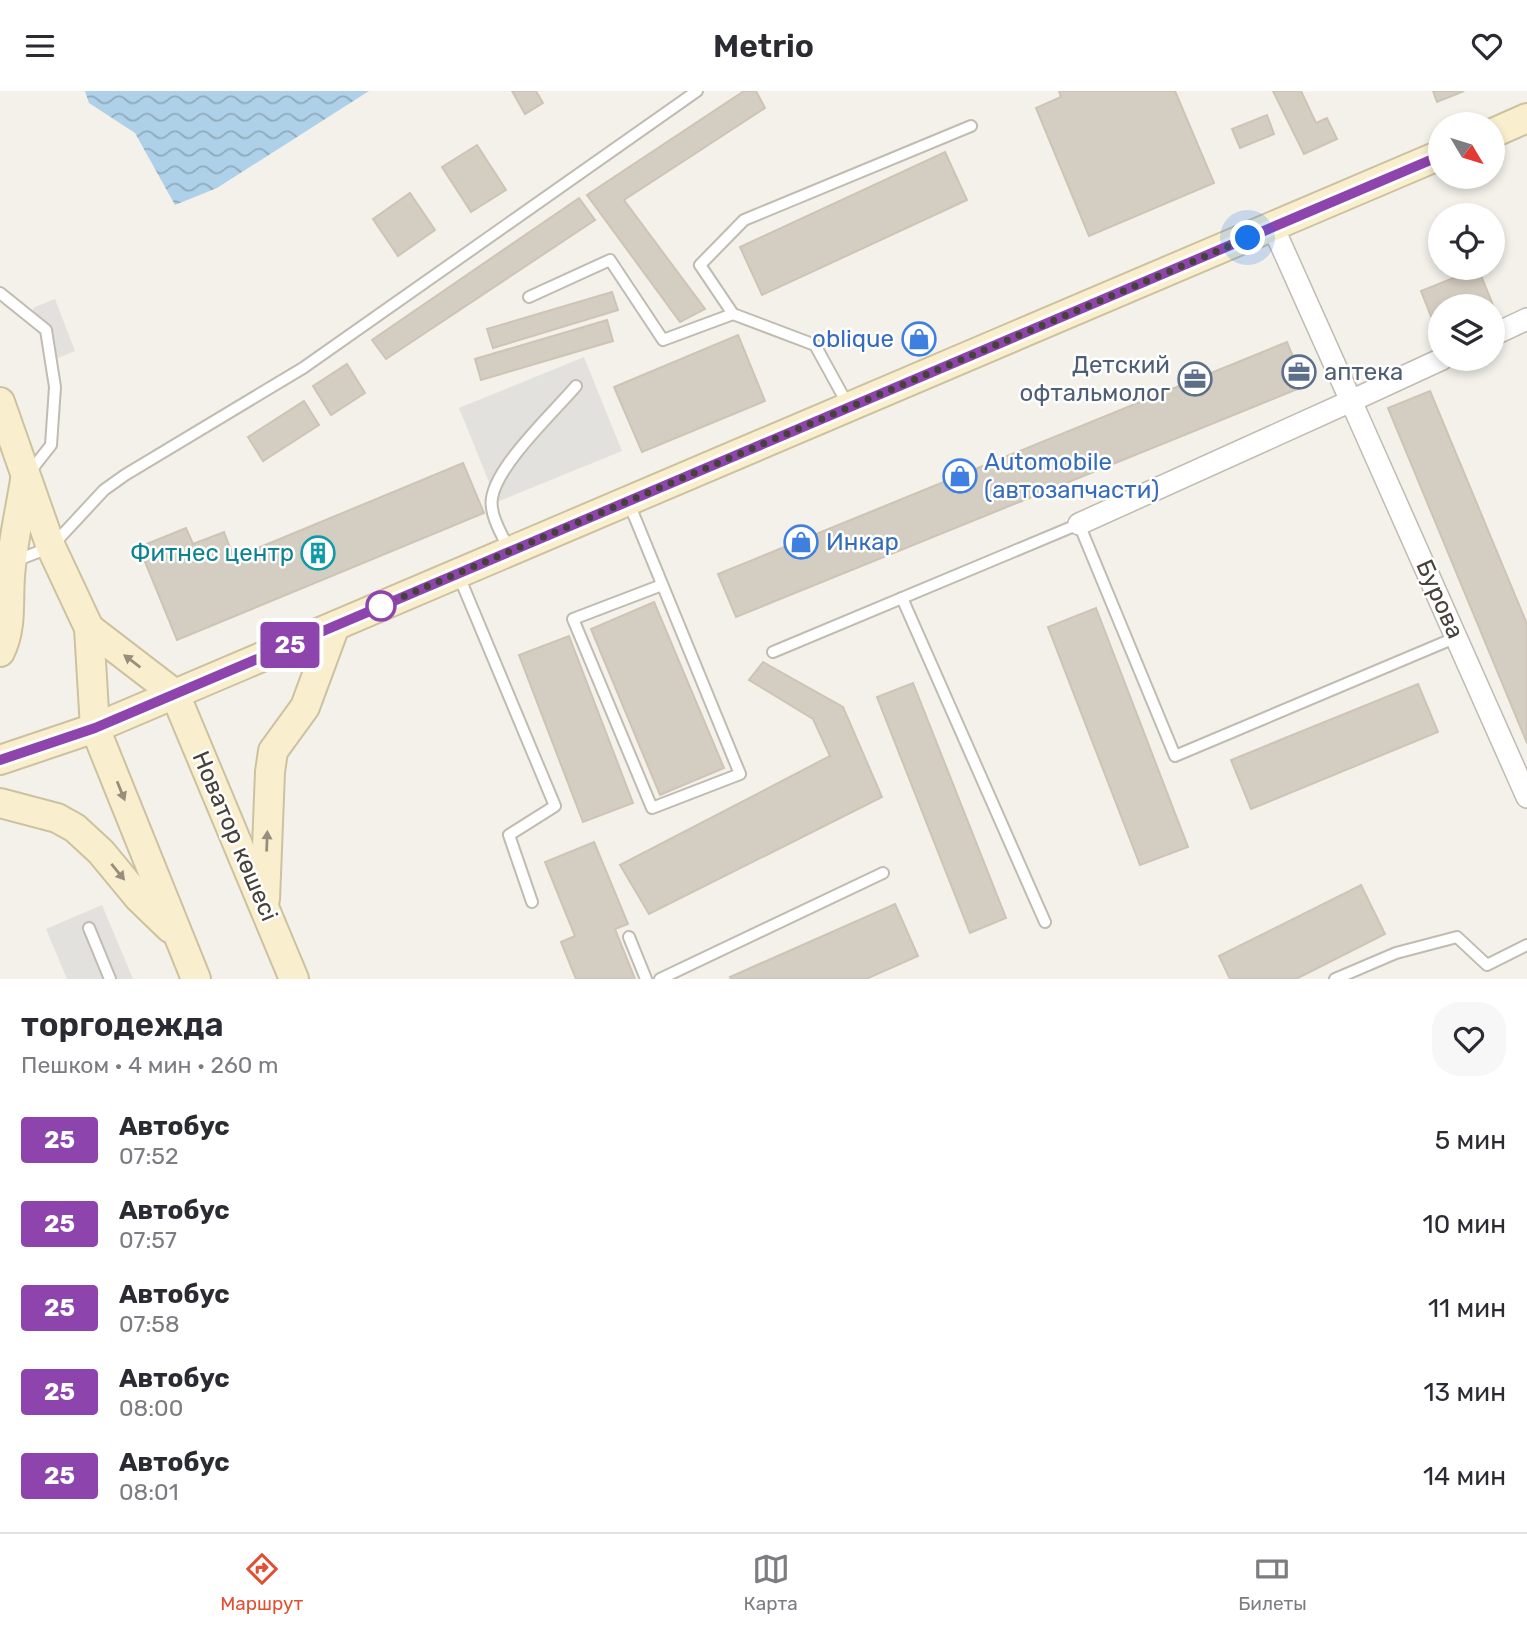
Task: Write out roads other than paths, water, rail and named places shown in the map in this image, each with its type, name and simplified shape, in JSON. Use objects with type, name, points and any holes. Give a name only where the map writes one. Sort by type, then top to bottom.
[{"type":"main road","points":[[1505,128],[1527,118]]},
{"type":"main road","points":[[0,760],[95,728],[1428,161]]},
{"type":"main road","points":[[0,401],[51,547],[89,628],[95,728],[195,979]]},
{"type":"main road","points":[[0,652],[5,642],[10,608],[6,565],[25,478]]},
{"type":"main road","points":[[264,909],[273,751],[305,707],[335,626]]},
{"type":"main road","points":[[89,628],[175,694]]},
{"type":"main road","name":"Новатор көшесі","points":[[175,694],[295,979]]},
{"type":"main road","points":[[0,803],[57,818],[75,828],[101,852],[139,898],[177,934]]},
{"type":"street","name":"Бурова","points":[[1273,227],[1527,797]]},
{"type":"street","points":[[1505,329],[1527,319]]},
{"type":"street","points":[[1079,524],[1428,365]]},
{"type":"lane","points":[[6,565],[51,547],[104,490],[303,368],[697,91]]},
{"type":"lane","points":[[849,407],[815,345],[733,314],[700,265],[744,220],[971,126]]},
{"type":"lane","points":[[529,297],[610,260],[663,340],[733,314]]},
{"type":"lane","points":[[0,293],[46,330],[55,387],[51,445],[25,478]]},
{"type":"lane","points":[[510,551],[499,529],[491,500],[500,474],[576,386]]},
{"type":"lane","points":[[628,501],[740,774],[652,809],[573,618],[662,585]]},
{"type":"lane","points":[[773,652],[1079,524],[1175,756],[1457,637]]},
{"type":"lane","points":[[458,574],[555,806],[509,835],[532,902]]},
{"type":"lane","points":[[902,598],[1045,922]]},
{"type":"lane","points":[[660,979],[883,873]]},
{"type":"lane","points":[[89,928],[110,979]]},
{"type":"lane","points":[[629,937],[646,979]]},
{"type":"lane","points":[[1335,979],[1395,953],[1457,937],[1487,965],[1527,945]]},
{"type":"water","points":[[85,91],[369,91],[217,188],[175,205],[135,133],[89,103]]},
{"type":"place","name":"oblique","points":[[919,339]]},
{"type":"place","name":"аптека","points":[[1299,372]]},
{"type":"place","name":"Детский офтальмолог","points":[[1195,379]]},
{"type":"place","name":"Automobile (автозапчасти)","points":[[960,476]]},
{"type":"place","name":"Инкар","points":[[801,542]]},
{"type":"place","name":"Фитнес центр","points":[[318,553]]}]
